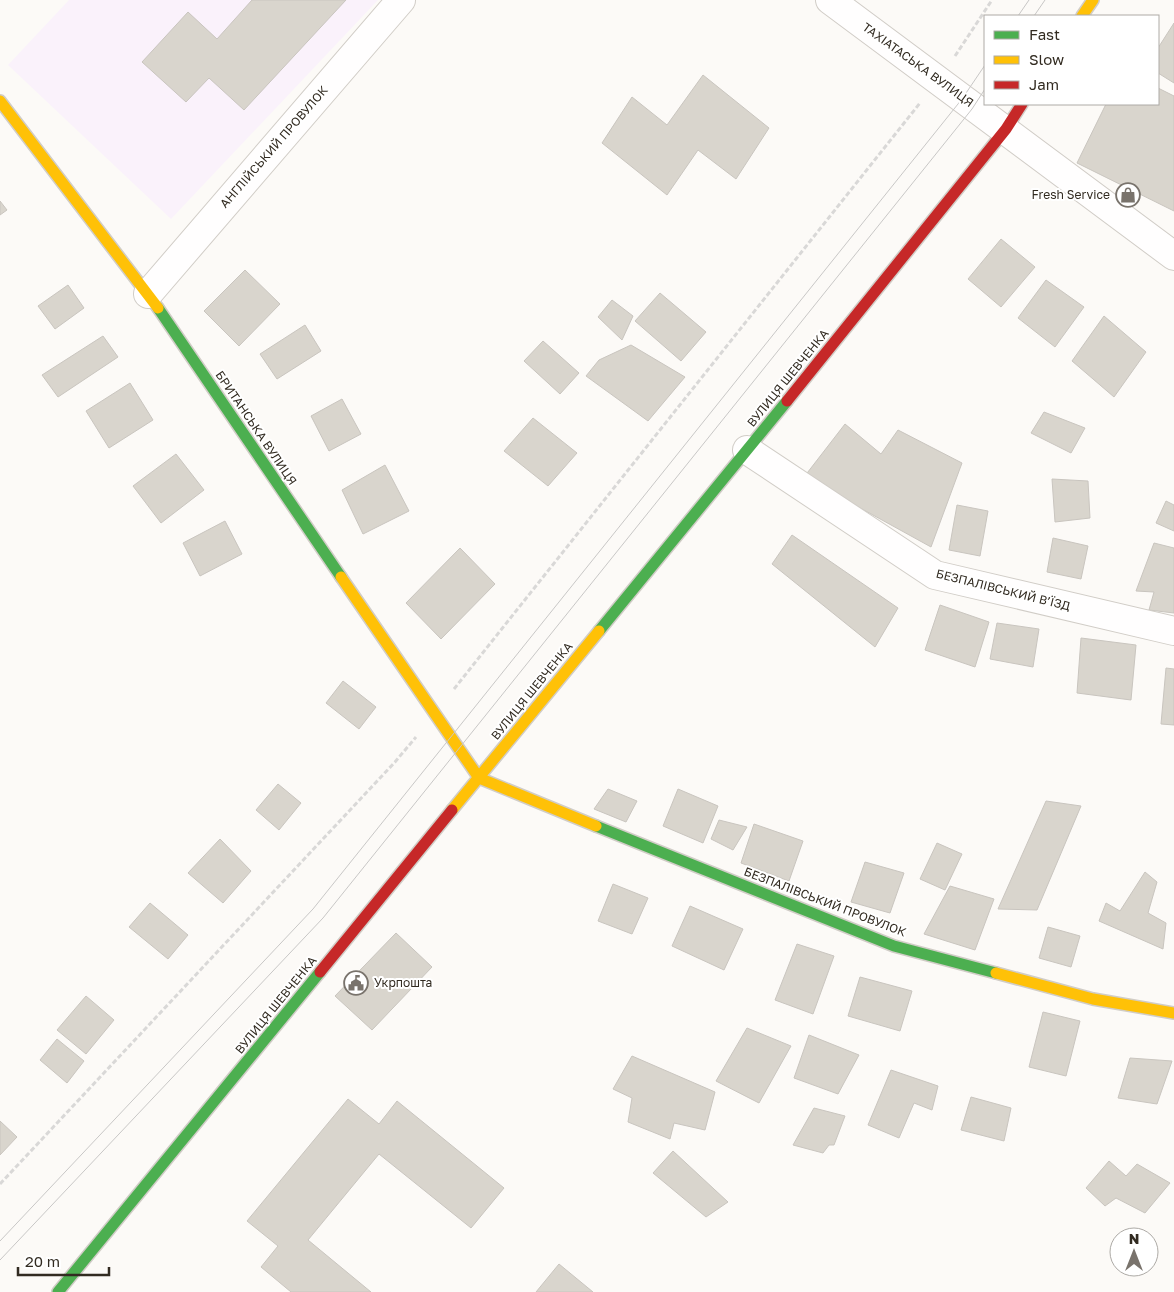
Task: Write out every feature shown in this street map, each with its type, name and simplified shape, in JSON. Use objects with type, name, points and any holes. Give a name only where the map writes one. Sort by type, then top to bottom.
[{"type":"street","name":"АНГЛІЙСЬКИЙ ПРОВУЛОК","points":[[148,294],[401,0]]},
{"type":"street","name":"ТАХІАТАСЬКА ВУЛИЦЯ","points":[[830,0],[1006,129],[1174,256]]},
{"type":"street","points":[[1083,15],[1093,0]]},
{"type":"street","name":"БРИТАНСЬКА ВУЛИЦЯ","points":[[0,101],[148,294],[434,715],[479,778]]},
{"type":"street","name":"ВУЛИЦЯ ШЕВЧЕНКА","points":[[58,1292],[748,450],[1006,129],[1021,105]]},
{"type":"street","name":"БЕЗПАЛІВСЬКИЙ В’ЇЗД","points":[[748,450],[934,575],[1174,631]]},
{"type":"street","name":"БЕЗПАЛІВСЬКИЙ ПРОВУЛОК","points":[[479,778],[894,946],[1093,999],[1174,1014]]},
{"type":"path","points":[[0,1184],[389,770],[938,81],[992,0]]},
{"type":"shaded area","points":[[69,0],[378,0],[171,219],[8,65]]},
{"type":"building","points":[[252,0],[346,0],[244,110],[209,78],[186,102],[142,62],[188,12],[217,39]]},
{"type":"building","points":[[1174,23],[1174,83],[1159,74],[1159,46]]},
{"type":"building","points":[[703,75],[769,128],[736,179],[698,150],[667,195],[602,143],[632,97],[667,125]]},
{"type":"building","points":[[1159,88],[1174,96],[1174,211],[1077,163],[1106,105],[1159,105]]},
{"type":"building","points":[[0,201],[7,210],[0,215]]},
{"type":"building","points":[[1001,239],[1035,267],[1001,307],[968,279]]},
{"type":"building","points":[[245,270],[280,304],[239,346],[204,311]]},
{"type":"building","points":[[1046,280],[1084,307],[1055,347],[1018,318]]},
{"type":"building","points":[[68,285],[84,308],[55,329],[38,306]]},
{"type":"building","points":[[660,293],[706,332],[681,361],[635,321]]},
{"type":"building","points":[[612,300],[633,316],[622,340],[598,317]]},
{"type":"building","points":[[1104,316],[1146,352],[1114,397],[1072,361]]},
{"type":"building","points":[[305,325],[321,351],[277,379],[260,354]]},
{"type":"building","points":[[103,336],[118,357],[58,397],[42,375]]},
{"type":"building","points":[[543,341],[579,373],[560,394],[524,361]]},
{"type":"building","points":[[631,345],[685,377],[648,421],[586,376],[599,360]]},
{"type":"building","points":[[130,383],[153,420],[109,448],[86,411]]},
{"type":"building","points":[[342,399],[361,434],[329,451],[311,416]]},
{"type":"building","points":[[1044,412],[1085,428],[1071,453],[1031,433]]},
{"type":"building","points":[[533,418],[577,453],[548,486],[504,451]]},
{"type":"building","points":[[845,424],[881,454],[898,430],[962,463],[931,547],[804,477]]},
{"type":"building","points":[[176,454],[204,490],[161,523],[133,486]]},
{"type":"building","points":[[385,465],[409,511],[363,534],[342,490]]},
{"type":"building","points":[[1052,479],[1088,481],[1090,518],[1055,522]]},
{"type":"building","points":[[1166,501],[1174,505],[1174,531],[1156,523]]},
{"type":"building","points":[[957,505],[988,511],[980,556],[949,550]]},
{"type":"building","points":[[225,521],[242,554],[200,576],[183,543]]},
{"type":"building","points":[[792,535],[898,608],[875,647],[772,564]]},
{"type":"building","points":[[1053,538],[1088,546],[1081,579],[1047,572]]},
{"type":"building","points":[[1154,543],[1174,548],[1174,613],[1149,610],[1154,592],[1136,591]]},
{"type":"building","points":[[460,548],[495,584],[441,639],[406,603]]},
{"type":"building","points":[[940,605],[989,622],[975,667],[925,650]]},
{"type":"building","points":[[997,623],[1039,629],[1033,667],[990,659]]},
{"type":"building","points":[[1081,638],[1136,645],[1131,700],[1077,693]]},
{"type":"building","points":[[1166,668],[1174,669],[1174,725],[1161,724]]},
{"type":"building","points":[[343,681],[376,707],[359,729],[326,703]]},
{"type":"building","points":[[278,784],[301,803],[279,830],[256,810]]},
{"type":"building","points":[[608,789],[637,801],[626,822],[594,809]]},
{"type":"building","points":[[678,789],[718,806],[703,843],[663,826]]},
{"type":"building","points":[[1046,801],[1081,806],[1037,910],[998,909]]},
{"type":"building","points":[[719,820],[747,827],[733,850],[711,839]]},
{"type":"building","points":[[754,824],[803,841],[789,881],[741,863]]},
{"type":"building","points":[[220,839],[251,871],[223,903],[188,873]]},
{"type":"building","points":[[937,843],[962,854],[945,890],[920,879]]},
{"type":"building","points":[[865,862],[904,873],[890,913],[851,902]]},
{"type":"building","points":[[1145,872],[1157,882],[1148,913],[1166,923],[1163,949],[1099,921],[1106,903],[1120,911]]},
{"type":"building","points":[[613,884],[648,898],[632,934],[598,921]]},
{"type":"building","points":[[950,886],[994,899],[975,950],[924,934]]},
{"type":"building","points":[[150,903],[188,935],[168,959],[129,927]]},
{"type":"building","points":[[690,906],[743,929],[724,970],[672,946]]},
{"type":"building","points":[[1048,927],[1080,936],[1071,967],[1039,958]]},
{"type":"building","points":[[396,933],[432,967],[372,1030],[335,996]]},
{"type":"building","points":[[797,944],[834,956],[813,1014],[775,1000]]},
{"type":"building","points":[[860,977],[912,991],[900,1031],[848,1016]]},
{"type":"building","points":[[86,996],[114,1020],[86,1054],[57,1030]]},
{"type":"building","points":[[1043,1012],[1080,1021],[1066,1076],[1029,1067]]},
{"type":"building","points":[[747,1028],[791,1046],[759,1103],[716,1081]]},
{"type":"building","points":[[809,1035],[859,1055],[838,1094],[794,1078]]},
{"type":"building","points":[[57,1039],[84,1061],[67,1083],[40,1060]]},
{"type":"building","points":[[632,1056],[715,1092],[705,1130],[674,1123],[670,1139],[628,1122],[632,1098],[613,1089]]},
{"type":"building","points":[[1130,1058],[1172,1061],[1157,1104],[1118,1098]]},
{"type":"building","points":[[891,1070],[938,1086],[932,1110],[914,1103],[899,1138],[868,1125]]},
{"type":"building","points":[[971,1097],[1011,1108],[1004,1141],[961,1130]]},
{"type":"building","points":[[348,1099],[379,1124],[397,1101],[504,1188],[471,1228],[379,1154],[308,1240],[371,1292],[291,1292],[261,1267],[278,1246],[247,1221]]},
{"type":"building","points":[[814,1108],[845,1116],[834,1145],[829,1145],[823,1153],[793,1145]]},
{"type":"building","points":[[0,1121],[17,1137],[0,1155]]},
{"type":"building","points":[[673,1151],[728,1202],[706,1217],[653,1173]]},
{"type":"building","points":[[1109,1161],[1126,1176],[1137,1164],[1170,1183],[1145,1213],[1116,1198],[1105,1206],[1086,1188]]},
{"type":"building","points":[[559,1264],[593,1292],[536,1292]]},
{"type":"tram line","points":[[1019,15],[1029,0]]},
{"type":"tram line","points":[[1035,15],[1045,0]]},
{"type":"tram line","points":[[0,1241],[313,909],[962,99],[984,66]]},
{"type":"tram line","points":[[0,1260],[323,918],[972,109],[984,91]]},
{"type":"traffic: fast","points":[[158,308],[341,577]]},
{"type":"traffic: fast","points":[[599,631],[787,401]]},
{"type":"traffic: fast","points":[[596,826],[894,946],[996,973]]},
{"type":"traffic: fast","points":[[58,1292],[320,972]]},
{"type":"traffic: slow","points":[[1083,15],[1093,0]]},
{"type":"traffic: slow","points":[[0,101],[158,308]]},
{"type":"traffic: slow","points":[[341,577],[479,778],[596,826]]},
{"type":"traffic: slow","points":[[452,810],[599,631]]},
{"type":"traffic: slow","points":[[996,973],[1093,999],[1174,1013]]},
{"type":"traffic: jam","points":[[787,401],[1006,129],[1021,105]]},
{"type":"traffic: jam","points":[[320,972],[452,810]]},
{"type":"place","name":"Fresh Service","points":[[1128,195]]},
{"type":"place","name":"Укрпошта","points":[[356,983]]}]
